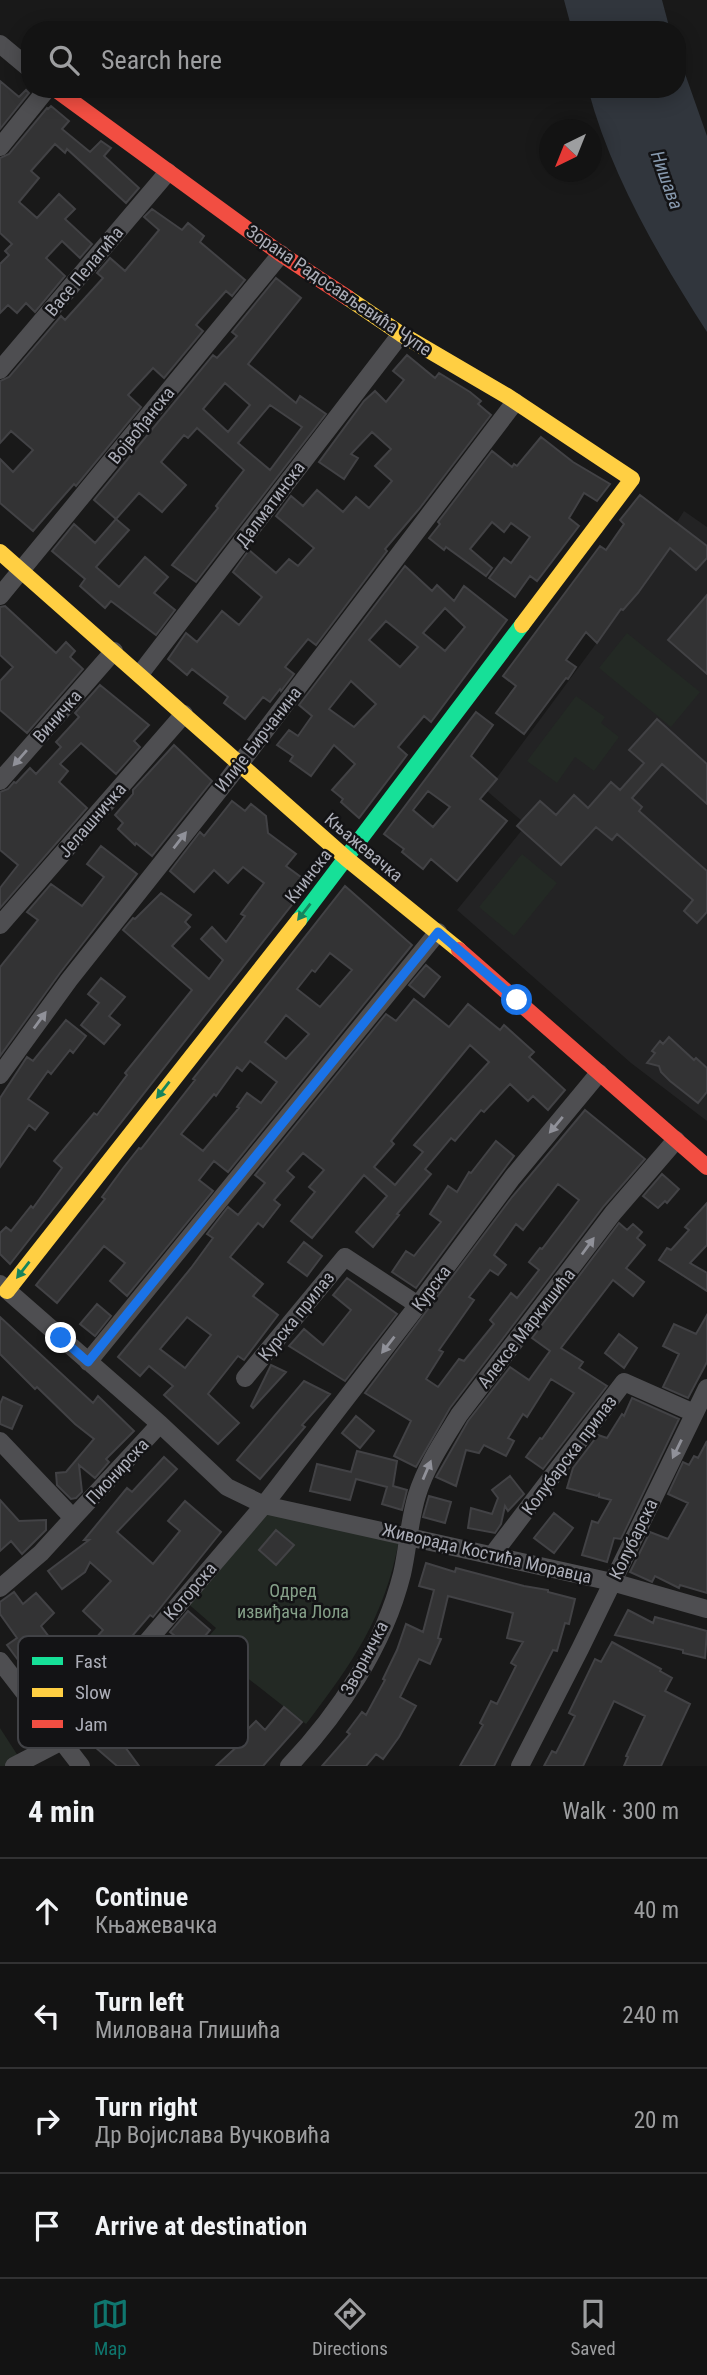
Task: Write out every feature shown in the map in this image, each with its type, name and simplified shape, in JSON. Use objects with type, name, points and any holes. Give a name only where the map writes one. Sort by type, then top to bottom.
[{"type":"street","points":[[0,44],[21,62]]},
{"type":"street","points":[[0,147],[40,98]]},
{"type":"street","name":"Зорана Радосављевића Чупе","points":[[67,98],[281,254],[401,334],[515,402],[632,479]]},
{"type":"street","name":"Васе Пелагића","points":[[0,370],[168,172]]},
{"type":"street","name":"Војвођанска","points":[[0,596],[281,254]]},
{"type":"street","name":"Далматинска","points":[[140,674],[401,334]]},
{"type":"street","name":"Илије Бирчанина","points":[[0,1075],[69,980],[240,764],[515,402]]},
{"type":"street","name":"Книнска","points":[[4,1287],[346,859],[632,479]]},
{"type":"street","name":"Књажевачка","points":[[0,552],[346,859],[438,932],[707,1167]]},
{"type":"street","name":"Виничка","points":[[0,781],[114,651]]},
{"type":"street","name":"Јелашничка","points":[[0,925],[184,714]]},
{"type":"street","points":[[88,1362],[438,932]]},
{"type":"street","name":"Курска","points":[[264,1505],[512,1178],[600,1073]]},
{"type":"street","name":"Алексе Маркишића","points":[[407,1535],[417,1495],[432,1460],[459,1415],[613,1213],[676,1140]]},
{"type":"street","name":"Курска прилаз","points":[[245,1378],[345,1257],[418,1305]]},
{"type":"street","name":"Живорада Костића Моравца","points":[[4,1287],[160,1424],[227,1487],[264,1505],[493,1554],[612,1582],[706,1608]]},
{"type":"street","name":"Колубарска прилаз","points":[[493,1554],[624,1382],[694,1413]]},
{"type":"street","name":"Колубарска","points":[[520,1766],[707,1388]]},
{"type":"street","name":"Пионирска","points":[[0,1588],[41,1553],[160,1424]]},
{"type":"street","name":"Пионирска","points":[[0,1441],[73,1518]]},
{"type":"street","name":"Которска","points":[[152,1636],[264,1505]]},
{"type":"street","name":"Зворничка","points":[[289,1766],[335,1712],[370,1654],[402,1574],[407,1535]]},
{"type":"street","points":[[0,1661],[18,1684]]},
{"type":"street","points":[[15,1766],[49,1748]]},
{"type":"street","points":[[68,1748],[82,1766]]},
{"type":"shaded area","points":[[684,511],[707,527],[707,1121],[631,1063],[457,910],[522,830],[517,826],[522,821],[487,791],[621,610]]},
{"type":"green space","points":[[627,633],[700,692],[671,727],[599,668]]},
{"type":"green space","points":[[576,696],[605,717],[601,723],[619,737],[594,771],[575,757],[557,783],[527,761]]},
{"type":"green space","points":[[522,854],[557,883],[514,936],[479,907]]},
{"type":"green space","name":"Одред извиђача Лола","points":[[261,1509],[399,1540],[385,1593],[365,1638],[306,1724],[248,1678],[248,1636],[209,1636],[216,1628],[185,1601]]},
{"type":"green space","points":[[0,1728],[20,1759],[6,1766],[0,1766]]},
{"type":"water","points":[[564,0],[662,0],[668,21],[570,21]]},
{"type":"water","name":"Нишава","points":[[686,76],[707,136],[707,332],[654,245],[602,132],[602,119],[597,119],[591,98],[686,98]]},
{"type":"building","points":[[0,81],[19,97],[21,95],[21,98],[25,98],[0,129]]},
{"type":"building","points":[[51,106],[69,121],[62,129],[90,152],[101,141],[111,148],[104,156],[139,188],[126,203],[67,149],[65,153],[55,144],[31,171],[39,178],[19,202],[37,218],[59,194],[75,209],[65,219],[92,244],[80,258],[62,241],[46,258],[65,276],[35,312],[26,303],[17,313],[8,305],[0,313],[0,264],[9,255],[5,251],[12,244],[0,233],[0,158],[9,154]]},
{"type":"building","points":[[152,209],[182,230],[188,223],[204,236],[200,242],[245,280],[232,296],[226,291],[196,325],[203,331],[164,378],[153,368],[128,395],[141,407],[76,486],[74,484],[33,531],[0,503],[0,459],[13,472],[33,450],[11,431],[0,443],[0,381],[9,377],[61,316],[65,320],[103,278],[97,273],[110,258],[125,271],[159,230],[144,217]]},
{"type":"building","points":[[276,278],[301,298],[248,364],[296,403],[300,396],[326,414],[196,582],[172,565],[218,508],[216,506],[244,470],[197,428],[188,438],[184,435],[161,462],[186,485],[162,512],[139,493],[116,519],[94,500],[213,355],[217,358],[237,336],[232,332]],"holes":[[[225,383],[250,405],[228,432],[203,409]],[[270,405],[302,427],[270,470],[238,443]]]},
{"type":"building","points":[[407,355],[435,378],[439,373],[470,392],[481,401],[478,404],[491,415],[385,549],[387,551],[316,645],[308,639],[285,667],[294,674],[281,691],[280,689],[270,702],[263,697],[245,719],[224,703],[228,697],[192,669],[187,675],[168,659],[186,633],[197,642],[222,611],[239,625],[262,597],[233,572],[249,550],[276,573],[289,559],[298,566],[314,548],[276,516],[291,496],[303,506],[317,490],[343,512],[356,497],[369,508],[392,481],[375,466],[391,449],[372,432],[351,454],[358,458],[344,479],[319,462],[364,401],[375,391],[386,402],[404,380],[393,371]]},
{"type":"building","points":[[541,437],[573,462],[610,484],[597,501],[584,493],[569,518],[579,526],[537,581],[530,576],[515,597],[489,578],[504,558],[511,563],[530,537],[511,523],[504,532],[492,522],[470,549],[492,568],[486,576],[429,538],[492,451],[512,467],[514,464],[517,466]]},
{"type":"building","points":[[640,495],[707,546],[707,558],[696,570],[670,548],[597,643],[586,632],[566,660],[576,667],[524,734],[496,713],[516,686],[503,676],[600,546],[606,550],[624,524],[620,520]]},
{"type":"building","points":[[116,519],[129,530],[96,567],[119,587],[145,557],[168,577],[154,593],[175,610],[156,635],[111,601],[105,608],[80,586],[85,579],[52,551],[74,524],[95,543]]},
{"type":"building","points":[[405,566],[432,591],[437,585],[454,601],[464,586],[507,620],[431,722],[424,716],[398,747],[407,755],[359,818],[332,790],[355,764],[334,745],[311,776],[290,761],[293,756],[277,745],[289,730],[298,736],[312,716],[299,705]],"holes":[[[445,608],[465,627],[445,651],[423,633]],[[386,621],[418,647],[400,667],[369,640]],[[351,681],[376,704],[354,727],[329,709]]]},
{"type":"building","points":[[707,595],[707,674],[668,640]]},
{"type":"building","points":[[5,606],[56,653],[66,642],[75,651],[70,657],[83,669],[27,733],[0,710],[0,681],[13,667],[0,655],[0,607]]},
{"type":"building","points":[[100,685],[149,725],[134,741],[140,747],[116,774],[81,743],[60,764],[68,771],[59,782],[87,808],[0,908],[0,888],[18,865],[0,850],[0,792],[16,783],[30,768],[36,774],[61,747],[56,742],[79,717],[75,713]]},
{"type":"building","points":[[476,712],[493,725],[471,756],[497,779],[480,799],[507,821],[457,881],[431,859],[423,869],[402,852],[404,849],[384,834]],"holes":[[[428,791],[450,807],[433,827],[413,810]]]},
{"type":"building","points":[[657,719],[707,764],[707,804],[662,764],[632,798],[642,807],[639,811],[707,871],[707,912],[697,923],[684,911],[693,900],[617,834],[612,840],[596,827],[561,865],[517,826],[540,801],[556,815],[574,795],[588,808],[611,782],[620,790],[644,763],[629,750]]},
{"type":"building","points":[[174,745],[212,781],[152,856],[118,829],[123,823],[115,815],[133,794],[133,790]]},
{"type":"building","points":[[232,801],[245,811],[251,804],[266,816],[268,833],[296,854],[286,866],[309,883],[10,1264],[0,1254],[0,1233],[6,1227],[11,1231],[31,1206],[33,1208],[62,1168],[54,1161],[94,1113],[97,1115],[127,1075],[125,1073],[192,990],[123,930],[161,893],[191,915],[185,922],[190,927],[172,946],[209,979],[223,960],[201,939],[212,927],[226,942],[245,916],[241,914],[264,883],[243,867],[228,883],[214,870],[194,892],[170,871],[200,832],[204,836]]},
{"type":"building","points":[[101,846],[137,874],[0,1056],[0,967],[38,920],[27,912],[51,884],[82,906],[104,877],[87,864]]},
{"type":"building","points":[[345,886],[412,945],[228,1172],[214,1161],[199,1180],[213,1191],[127,1296],[110,1281],[125,1263],[104,1246],[57,1303],[36,1285],[105,1199],[102,1197],[195,1080],[193,1079]],"holes":[[[330,953],[352,970],[320,1007],[297,989]],[[286,1015],[309,1034],[286,1059],[265,1042]],[[250,1061],[277,1082],[261,1103],[247,1093],[237,1107],[239,1108],[203,1151],[181,1134],[214,1094],[216,1096],[237,1067],[242,1071]]]},
{"type":"building","points":[[426,965],[440,977],[424,997],[409,985]]},
{"type":"building","points":[[101,978],[125,997],[109,1016],[120,1025],[104,1044],[81,1025],[99,1003],[88,994]]},
{"type":"building","points":[[414,999],[449,1027],[468,1004],[500,1030],[504,1025],[534,1052],[529,1057],[565,1090],[548,1110],[533,1096],[528,1101],[510,1084],[484,1112],[481,1110],[455,1141],[451,1138],[425,1169],[431,1174],[373,1247],[356,1232],[387,1196],[364,1175],[312,1238],[291,1221],[315,1192],[309,1187],[324,1170],[303,1153],[287,1171],[294,1177],[274,1200],[280,1205],[263,1227],[258,1223],[230,1257],[263,1284],[253,1296],[278,1315],[244,1360],[238,1356],[208,1394],[239,1423],[218,1444],[164,1395],[173,1386],[149,1366],[140,1376],[118,1357],[213,1238],[207,1234],[228,1207],[238,1215],[265,1183],[255,1175],[386,1014],[396,1021]],"holes":[[[470,1045],[489,1062],[414,1145],[423,1152],[395,1185],[374,1167],[394,1144],[391,1141]],[[187,1317],[211,1335],[185,1368],[160,1349]]]},
{"type":"building","points":[[66,1020],[86,1036],[73,1053],[70,1050],[51,1074],[48,1071],[28,1099],[48,1113],[35,1130],[29,1125],[0,1167],[0,1098],[27,1057],[33,1061]]},
{"type":"building","points":[[669,1037],[707,1068],[707,1092],[698,1103],[670,1081],[659,1066],[647,1063],[660,1041],[663,1044]]},
{"type":"building","points":[[585,1110],[645,1159],[604,1206],[450,1408],[416,1467],[394,1456],[411,1421],[365,1393],[512,1197]],"holes":[[[558,1184],[579,1200],[529,1262],[539,1270],[517,1298],[511,1293],[490,1320],[494,1324],[464,1361],[459,1359],[438,1387],[426,1379],[443,1352],[439,1350],[474,1300],[469,1297],[490,1270],[498,1275],[506,1265],[494,1255],[516,1224],[523,1230]]]},
{"type":"building","points":[[496,1141],[514,1156],[416,1288],[392,1272],[406,1251],[414,1256],[441,1222],[430,1214],[448,1186],[457,1192],[469,1172],[471,1173]]},
{"type":"building","points":[[662,1174],[679,1189],[667,1203],[665,1201],[658,1208],[643,1196]]},
{"type":"building","points":[[707,1203],[707,1245],[690,1263],[707,1273],[707,1291],[659,1260],[667,1248],[671,1250],[689,1230],[685,1227]]},
{"type":"building","points":[[619,1223],[627,1230],[633,1224],[642,1232],[637,1238],[645,1245],[626,1268],[644,1282],[633,1296],[613,1280],[561,1348],[583,1362],[579,1368],[607,1386],[543,1469],[526,1457],[574,1393],[551,1379],[527,1417],[523,1414],[508,1438],[514,1441],[506,1456],[484,1445],[479,1453],[466,1450],[456,1486],[436,1477],[468,1421],[510,1367],[529,1380],[550,1351],[532,1338]]},
{"type":"building","points":[[304,1242],[322,1256],[307,1276],[288,1262]]},
{"type":"building","points":[[347,1278],[397,1314],[345,1381],[289,1346],[304,1329],[323,1345],[351,1310],[333,1295]]},
{"type":"building","points":[[97,1304],[111,1316],[95,1336],[80,1324]]},
{"type":"building","points":[[707,1315],[707,1362],[688,1398],[663,1387],[679,1354],[663,1346],[674,1324],[696,1334]]},
{"type":"building","points":[[0,1317],[93,1403],[98,1396],[134,1431],[106,1459],[109,1462],[95,1478],[79,1465],[82,1492],[76,1498],[71,1499],[57,1485],[56,1473],[66,1472],[94,1439],[37,1387],[35,1389],[0,1354]]},
{"type":"building","points":[[619,1334],[637,1348],[624,1368],[605,1353]]},
{"type":"building","points":[[271,1365],[286,1372],[253,1408],[251,1406]]},
{"type":"building","points":[[304,1381],[330,1394],[260,1479],[237,1460]]},
{"type":"building","points":[[3,1397],[22,1406],[12,1429],[0,1424],[0,1404]]},
{"type":"building","points":[[632,1398],[679,1419],[621,1539],[614,1538],[607,1562],[582,1555],[592,1521],[598,1523],[611,1500],[599,1497],[599,1494],[597,1496],[567,1488],[573,1468],[598,1435],[607,1438],[622,1414],[624,1416]]},
{"type":"building","points":[[356,1416],[374,1431],[360,1448],[342,1433]]},
{"type":"building","points":[[707,1441],[707,1593],[680,1585],[679,1588],[655,1576],[652,1582],[630,1572],[650,1532],[668,1539],[688,1503],[668,1494],[683,1462],[689,1465],[694,1456],[698,1458]]},
{"type":"building","points":[[357,1451],[397,1461],[393,1486],[407,1490],[402,1510],[382,1504],[387,1487],[356,1479],[350,1500],[310,1491],[317,1464],[351,1472]]},
{"type":"building","points":[[164,1457],[177,1469],[117,1532],[153,1564],[180,1531],[168,1521],[185,1501],[221,1532],[153,1617],[150,1615],[132,1636],[98,1636],[103,1630],[83,1611],[111,1581],[90,1562],[85,1572],[62,1589],[48,1571],[89,1540],[84,1540],[127,1488],[132,1492]]},
{"type":"building","points":[[510,1476],[524,1494],[508,1511],[505,1506],[501,1524],[495,1533],[468,1528],[471,1508],[492,1514],[498,1498],[492,1490]]},
{"type":"building","points":[[429,1496],[451,1502],[445,1523],[423,1517]]},
{"type":"building","points":[[0,1500],[19,1521],[46,1520],[46,1530],[22,1554],[11,1541],[0,1551]]},
{"type":"building","points":[[554,1513],[573,1528],[554,1553],[534,1538]]},
{"type":"building","points":[[276,1530],[294,1545],[276,1565],[259,1550]]},
{"type":"building","points":[[426,1563],[455,1572],[456,1568],[548,1590],[575,1599],[569,1624],[565,1623],[557,1651],[553,1650],[494,1766],[460,1766],[483,1725],[480,1723],[491,1701],[497,1704],[516,1666],[511,1663],[523,1642],[507,1638],[513,1613],[448,1596],[438,1638],[441,1639],[430,1664],[419,1659],[400,1697],[416,1706],[383,1759],[376,1754],[366,1766],[322,1766],[350,1734],[347,1732],[362,1712],[366,1715],[385,1680],[383,1679],[406,1624],[423,1632],[434,1590],[419,1586]]},
{"type":"building","points":[[14,1592],[23,1604],[36,1593],[54,1613],[41,1626],[48,1636],[18,1636],[18,1660],[7,1645],[17,1638],[0,1614],[0,1602]]},
{"type":"building","points":[[628,1610],[653,1623],[655,1617],[707,1631],[705,1658],[683,1653],[683,1650],[615,1635]]},
{"type":"building","points":[[188,1611],[210,1630],[205,1636],[175,1636],[170,1632]]},
{"type":"building","points":[[612,1642],[661,1669],[660,1671],[672,1678],[665,1691],[690,1704],[661,1766],[624,1766],[645,1716],[614,1701],[583,1766],[544,1766],[552,1751],[556,1753],[575,1716],[569,1713],[595,1659],[601,1662]]},
{"type":"building","points":[[284,1707],[302,1722],[263,1766],[216,1766],[235,1748],[248,1748],[248,1729],[256,1721],[265,1730]]},
{"type":"building","points":[[96,1748],[126,1748],[139,1766],[117,1766]]},
{"type":"traffic: fast","points":[[299,920],[522,625]]},
{"type":"traffic: slow","points":[[348,298],[401,334],[507,396],[632,479],[522,625]]},
{"type":"traffic: slow","points":[[0,552],[347,859],[459,950]]},
{"type":"traffic: slow","points":[[7,1291],[299,920]]},
{"type":"traffic: jam","points":[[67,98],[281,254],[348,298]]},
{"type":"traffic: jam","points":[[459,950],[707,1167]]},
{"type":"route","points":[[61,1338],[88,1362],[438,932],[517,1000]]}]
